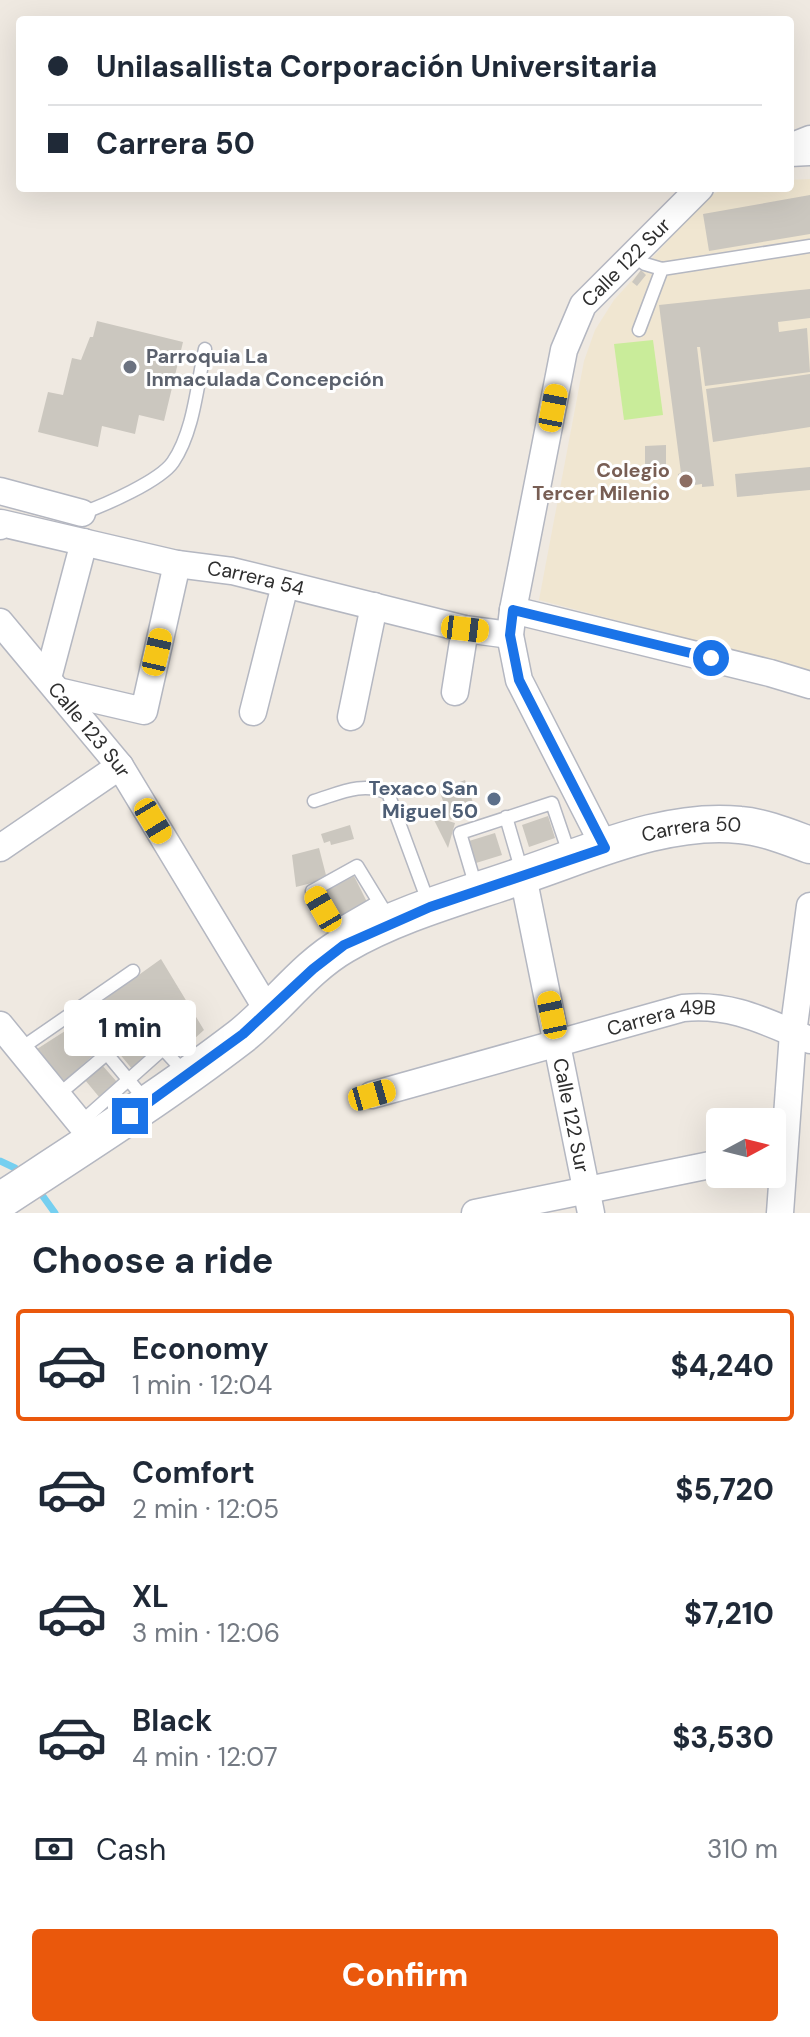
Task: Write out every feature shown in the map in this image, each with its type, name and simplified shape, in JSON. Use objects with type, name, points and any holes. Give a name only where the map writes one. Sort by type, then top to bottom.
[{"type":"main road","name":"Carrera 50","points":[[13,1196],[87,1131],[138,1092],[188,1076],[243,1034],[327,956],[339,936],[384,912],[430,907],[605,848],[678,827],[741,825],[772,831],[810,845]]},
{"type":"street","name":"Calle 122 Sur","points":[[605,848],[519,680],[511,623],[564,350],[583,305],[696,192]]},
{"type":"street","points":[[0,491],[82,513]]},
{"type":"street","points":[[44,533],[82,513]]},
{"type":"street","name":"Carrera 54","points":[[0,525],[177,564],[232,571],[465,629],[511,623],[770,673],[810,685]]},
{"type":"street","points":[[84,542],[53,685],[144,711],[177,564]]},
{"type":"street","points":[[253,712],[285,585]]},
{"type":"street","points":[[351,717],[374,606]]},
{"type":"street","name":"Calle 123 Sur","points":[[0,622],[120,766],[268,1011]]},
{"type":"street","points":[[455,692],[465,629]]},
{"type":"street","points":[[0,848],[120,766]]},
{"type":"street","name":"Calle 122 Sur","points":[[523,876],[589,1202]]},
{"type":"street","points":[[780,1213],[801,1036],[810,906]]},
{"type":"street","name":"Carrera 49B","points":[[372,1095],[683,1008],[707,1006],[736,1010],[801,1036]]},
{"type":"street","points":[[0,1025],[87,1131]]},
{"type":"street","points":[[475,1213],[589,1202],[706,1167]]},
{"type":"lane","points":[[632,255],[645,264],[662,269],[810,246]]},
{"type":"lane","points":[[639,330],[662,269]]},
{"type":"lane","points":[[82,513],[130,492],[171,465],[184,442],[205,349]]},
{"type":"lane","points":[[314,801],[373,786],[388,793],[430,907]]},
{"type":"lane","points":[[477,891],[460,833],[506,817],[552,803],[571,859]]},
{"type":"lane","points":[[506,817],[523,876]]},
{"type":"lane","points":[[339,936],[312,891],[357,866],[384,912]]},
{"type":"lane","points":[[20,1049],[133,971]]},
{"type":"lane","points":[[58,1095],[141,1025],[188,1076]]},
{"type":"lane","points":[[107,1054],[138,1092],[163,1049]]},
{"type":"shaded area","name":"Colegio Tercer Milenio","points":[[810,179],[810,671],[539,600],[584,361],[595,330],[614,300],[713,194],[794,192],[794,180]]},
{"type":"green space","points":[[653,340],[663,415],[624,420],[614,344]]},
{"type":"building","points":[[810,195],[810,234],[709,251],[703,214]]},
{"type":"building","points":[[641,270],[646,275],[637,286],[632,282]]},
{"type":"building","points":[[810,289],[810,318],[778,322],[779,332],[807,328],[810,372],[705,386],[700,347],[697,347],[714,486],[680,487],[678,474],[681,473],[659,305]]},
{"type":"building","points":[[97,321],[183,342],[164,421],[139,415],[135,434],[102,426],[98,447],[38,432],[48,392],[63,395],[72,358],[81,360]]},
{"type":"building","points":[[810,374],[810,427],[713,442],[706,389]]},
{"type":"building","points":[[666,445],[666,469],[645,469],[645,446]]},
{"type":"building","points":[[810,467],[810,490],[737,497],[735,474]]},
{"type":"building","points":[[465,780],[476,811],[450,820],[439,790]]},
{"type":"building","points":[[432,816],[455,823],[448,848]]},
{"type":"building","points":[[548,816],[555,838],[529,847],[522,825]]},
{"type":"building","points":[[350,825],[354,839],[331,845],[330,841],[324,843],[321,834]]},
{"type":"building","points":[[495,833],[502,855],[476,863],[469,841]]},
{"type":"building","points":[[319,848],[327,879],[296,887],[292,855]]},
{"type":"building","points":[[354,876],[367,902],[340,917],[326,891]]},
{"type":"building","points":[[161,959],[204,1030],[183,1049],[147,1008],[64,1081],[37,1049],[90,1015],[87,1012]]},
{"type":"building","points":[[135,1037],[151,1055],[133,1070],[118,1052]]},
{"type":"building","points":[[102,1065],[117,1082],[100,1098],[85,1080]]},
{"type":"waterway","points":[[0,1161],[22,1174]]},
{"type":"waterway","points":[[37,1188],[55,1213]]},
{"type":"place","name":"Parroquia La Inmaculada Concepción","points":[[130,367]]},
{"type":"place","name":"Colegio Tercer Milenio","points":[[686,481]]},
{"type":"place","name":"Texaco San Miguel 50","points":[[494,799]]},
{"type":"route","points":[[130,1116],[243,1034],[327,956],[344,945],[430,907],[605,848],[519,680],[511,649],[513,610],[711,658]]}]
